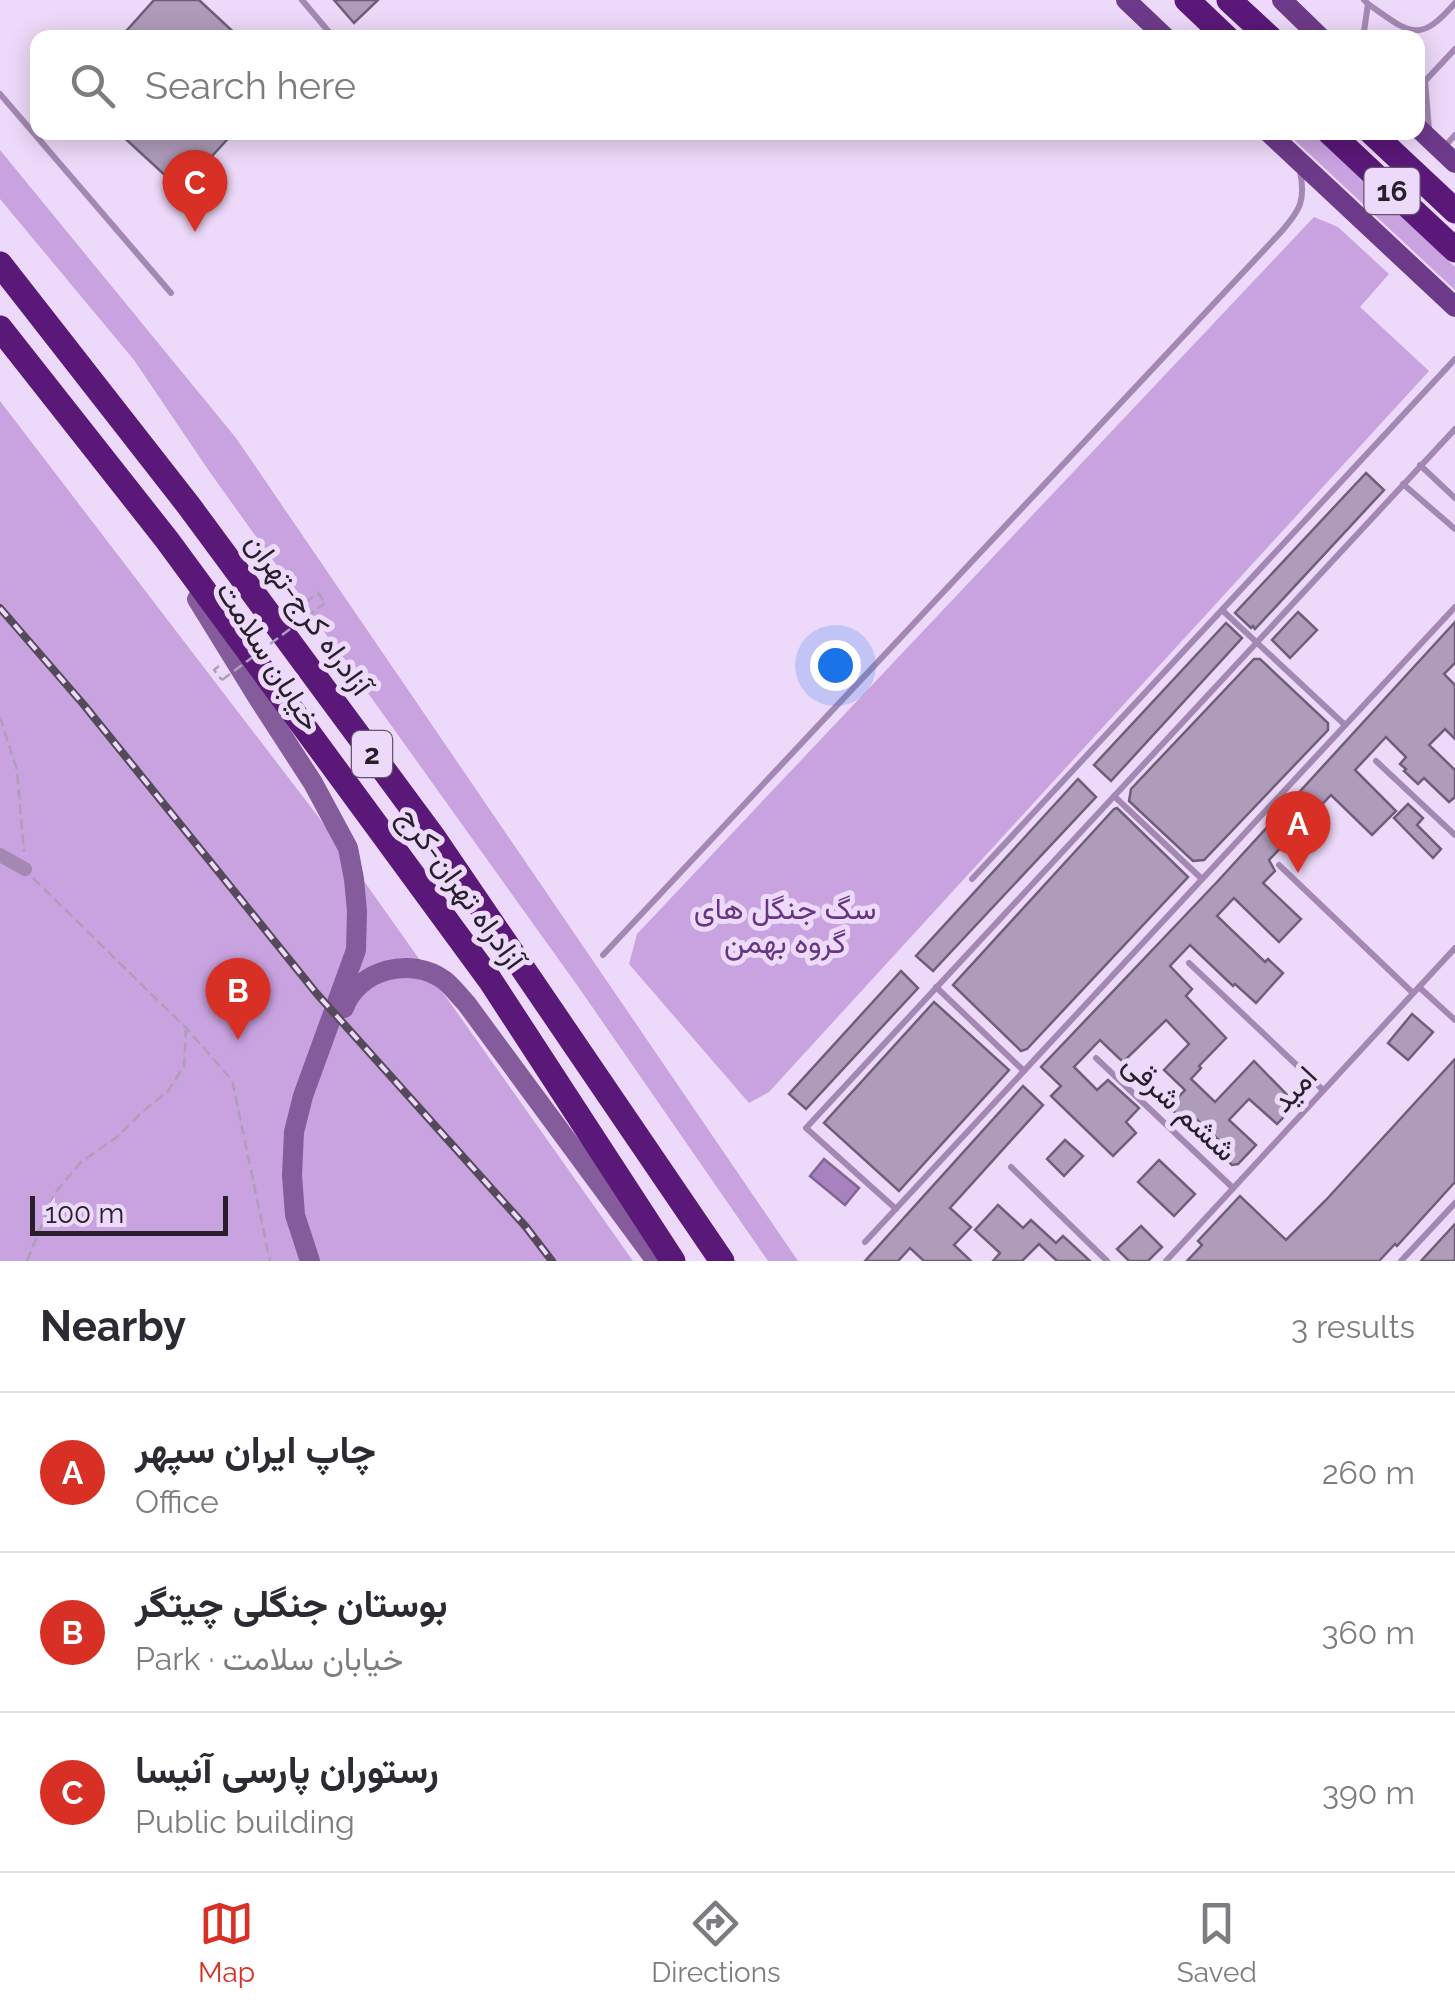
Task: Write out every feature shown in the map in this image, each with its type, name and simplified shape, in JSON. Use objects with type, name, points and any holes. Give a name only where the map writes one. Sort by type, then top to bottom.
[{"type":"highway","points":[[1187,0],[1219,30]]},
{"type":"highway","points":[[1230,0],[1262,30]]},
{"type":"highway","name":"16","points":[[1338,140],[1455,250]]},
{"type":"highway","name":"16","points":[[1380,140],[1455,210]]},
{"type":"highway","name":"آزادراه کرج-تهران","points":[[0,264],[189,506],[434,838],[722,1261]]},
{"type":"highway","name":"آزادراه تهران-کرج","points":[[0,328],[167,540],[490,980],[673,1261]]},
{"type":"main road","points":[[1126,0],[1158,30]]},
{"type":"main road","points":[[1282,0],[1313,30]]},
{"type":"main road","points":[[1277,140],[1455,307]]},
{"type":"main road","name":"خیابان سلامت","points":[[167,540],[193,592],[313,783],[348,848],[357,911],[356,950],[303,1096],[294,1132],[295,1215],[310,1261]]},
{"type":"main road","points":[[318,1261],[304,1211],[300,1167],[306,1122],[348,997],[372,976],[396,967],[415,967],[443,979],[466,1003],[656,1261]]},
{"type":"street","points":[[0,854],[25,869]]},
{"type":"lane","points":[[302,0],[327,30]]},
{"type":"lane","points":[[1366,2],[1406,30],[1436,25],[1455,3]]},
{"type":"lane","points":[[1364,30],[1366,2]]},
{"type":"lane","points":[[1425,77],[1455,49]]},
{"type":"lane","points":[[0,94],[30,129]]},
{"type":"lane","points":[[1425,94],[1440,143]]},
{"type":"lane","points":[[40,140],[172,293]]},
{"type":"lane","points":[[604,955],[1281,232],[1298,212],[1303,187],[1298,160]]},
{"type":"lane","points":[[972,879],[1455,359]]},
{"type":"lane","points":[[896,1209],[806,1128],[1455,430]]},
{"type":"lane","points":[[1420,465],[1455,498]]},
{"type":"lane","points":[[1403,484],[1455,529]]},
{"type":"lane","points":[[865,1242],[1455,607]]},
{"type":"lane","points":[[1222,610],[1345,725]]},
{"type":"lane","points":[[1376,761],[1455,835]]},
{"type":"lane","points":[[1114,796],[1202,880]]},
{"type":"lane","points":[[1280,864],[1416,990],[1455,1020]]},
{"type":"lane","name":"امید","points":[[1166,1261],[1455,948]]},
{"type":"lane","points":[[1189,963],[1324,1090]]},
{"type":"lane","points":[[936,987],[1024,1072]]},
{"type":"lane","name":"ششم شرقی","points":[[1096,1058],[1233,1188]]},
{"type":"lane","points":[[1011,1168],[1107,1261]]},
{"type":"lane","points":[[1401,1261],[1455,1203]]},
{"type":"path","points":[[214,670],[222,680],[325,603],[318,593],[275,624]]},
{"type":"path","points":[[0,717],[17,770],[25,869],[186,1028],[232,1080],[270,1261]]},
{"type":"path","points":[[27,1261],[56,1194],[81,1162],[117,1138],[168,1091],[184,1066],[186,1028]]},
{"type":"green space","points":[[1294,140],[1319,140],[1455,267],[1455,290]]},
{"type":"green space","points":[[0,150],[236,438],[798,1261],[768,1261],[134,360],[0,199]]},
{"type":"green space","name":"سگ جنگل های گروه بهمن","points":[[1314,217],[1338,227],[1389,274],[1360,307],[1429,371],[769,1092],[749,1103],[629,964],[637,934]]},
{"type":"green space","points":[[0,401],[320,819],[633,1261],[0,1261]]},
{"type":"shaded area","points":[[824,1159],[859,1188],[845,1205],[810,1176]]},
{"type":"building","points":[[154,0],[199,0],[231,30],[127,30]]},
{"type":"building","points":[[334,0],[378,0],[354,23]]},
{"type":"building","points":[[127,140],[227,140],[181,190]]},
{"type":"building","points":[[1366,473],[1384,490],[1255,629],[1251,628],[1235,613]]},
{"type":"building","points":[[1298,612],[1317,630],[1290,658],[1272,640]]},
{"type":"building","points":[[1455,622],[1455,663],[1444,674],[1455,685],[1455,739],[1445,729],[1429,745],[1455,770],[1455,797],[1449,802],[1424,778],[1418,784],[1400,764],[1406,757],[1386,737],[1355,770],[1396,811],[1372,835],[1331,795],[1269,860],[1275,871],[1263,883],[1301,919],[1279,942],[1234,898],[1217,916],[1265,962],[1268,959],[1283,973],[1256,1003],[1190,945],[1170,966],[1192,989],[1186,996],[1226,1038],[1191,1079],[1215,1102],[1254,1061],[1296,1104],[1277,1124],[1249,1099],[1229,1120],[1256,1145],[1238,1164],[1232,1165],[1216,1150],[1222,1143],[1191,1114],[1184,1121],[1169,1107],[1185,1090],[1164,1070],[1189,1044],[1166,1020],[1123,1062],[1100,1040],[1074,1067],[1097,1090],[1108,1080],[1139,1108],[1126,1122],[1136,1133],[1113,1156],[1051,1096],[1061,1086],[1041,1067]]},
{"type":"building","points":[[1226,623],[1242,638],[1111,781],[1094,765]]},
{"type":"building","points":[[1254,659],[1260,659],[1328,723],[1328,730],[1204,860],[1193,861],[1129,801],[1131,789]]},
{"type":"building","points":[[1078,779],[1096,797],[933,971],[916,956]]},
{"type":"building","points":[[1408,804],[1423,818],[1417,825],[1441,849],[1433,858],[1394,818]]},
{"type":"building","points":[[1117,808],[1188,877],[1021,1051],[953,985]]},
{"type":"building","points":[[901,971],[918,988],[806,1109],[789,1094]]},
{"type":"building","points":[[934,1002],[1009,1070],[899,1191],[824,1123]]},
{"type":"building","points":[[1412,1014],[1433,1032],[1408,1060],[1388,1043]]},
{"type":"building","points":[[1455,1059],[1455,1182],[1379,1261],[1187,1261],[1202,1245],[1198,1241],[1240,1196],[1286,1240]]},
{"type":"building","points":[[1023,1086],[1043,1105],[950,1208],[971,1227],[954,1245],[971,1261],[924,1261],[910,1248],[898,1261],[865,1261]]},
{"type":"building","points":[[1065,1140],[1083,1156],[1064,1176],[1047,1159]]},
{"type":"building","points":[[1159,1160],[1195,1194],[1174,1216],[1138,1182]]},
{"type":"building","points":[[998,1205],[1023,1228],[1031,1220],[1056,1243],[1063,1236],[1090,1261],[1057,1261],[1039,1244],[1022,1261],[993,1261],[1000,1253],[975,1230]]},
{"type":"building","points":[[1455,1224],[1455,1261],[1421,1261]]},
{"type":"building","points":[[1141,1226],[1162,1247],[1148,1261],[1129,1261],[1117,1249]]},
{"type":"railway","points":[[0,608],[84,705],[317,994],[552,1261]]},
{"type":"place","name":"رستوران پارسی آنیسا","points":[[195,232]]},
{"type":"place","name":"چاپ ایران سپهر","points":[[1298,873]]},
{"type":"place","name":"بوستان جنگلی چیتگر","points":[[238,1040]]}]
